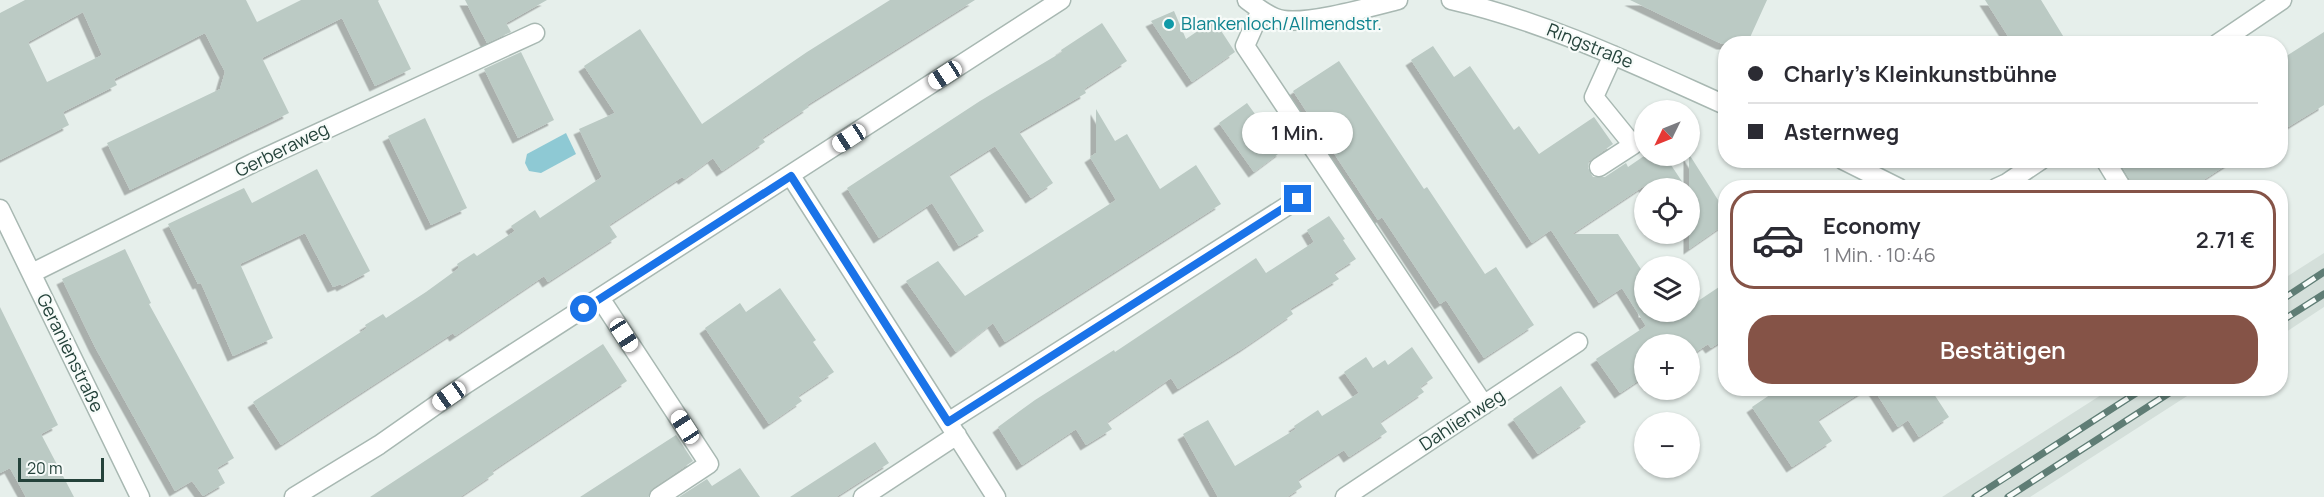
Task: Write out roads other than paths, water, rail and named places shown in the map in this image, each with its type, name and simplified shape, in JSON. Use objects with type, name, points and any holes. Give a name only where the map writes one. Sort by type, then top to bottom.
[{"type":"street","points":[[294,497],[379,445],[466,384],[1061,0]]},
{"type":"street","points":[[1398,0],[1294,21],[1281,20],[1254,5],[1245,46],[1484,405]]},
{"type":"street","name":"Ringstraße","points":[[1451,0],[1534,23],[1718,102]]},
{"type":"street","points":[[2229,36],[2282,0]]},
{"type":"street","name":"Gerberaweg","points":[[32,273],[317,133],[535,33]]},
{"type":"street","points":[[1599,167],[1632,145],[1594,97],[1613,55]]},
{"type":"street","points":[[1859,168],[1883,180]]},
{"type":"street","points":[[2011,180],[2029,168]]},
{"type":"street","points":[[791,176],[996,497]]},
{"type":"street","points":[[863,497],[953,428],[1298,199]]},
{"type":"street","name":"Geranienstraße","points":[[0,208],[140,497]]},
{"type":"street","points":[[600,298],[709,464],[659,497]]},
{"type":"street","name":"Dahlienweg","points":[[1345,497],[1578,342]]},
{"type":"water","points":[[566,133],[576,154],[541,173],[529,171],[525,163],[527,154]]},
{"type":"railway","points":[[2288,296],[2324,272]]},
{"type":"railway","points":[[2288,317],[2324,294]]},
{"type":"railway","points":[[1975,497],[2132,396]]},
{"type":"railway","points":[[2008,497],[2165,396]]},
{"type":"place","name":"Blankenloch/Allmendstr.","points":[[1169,24]]}]
